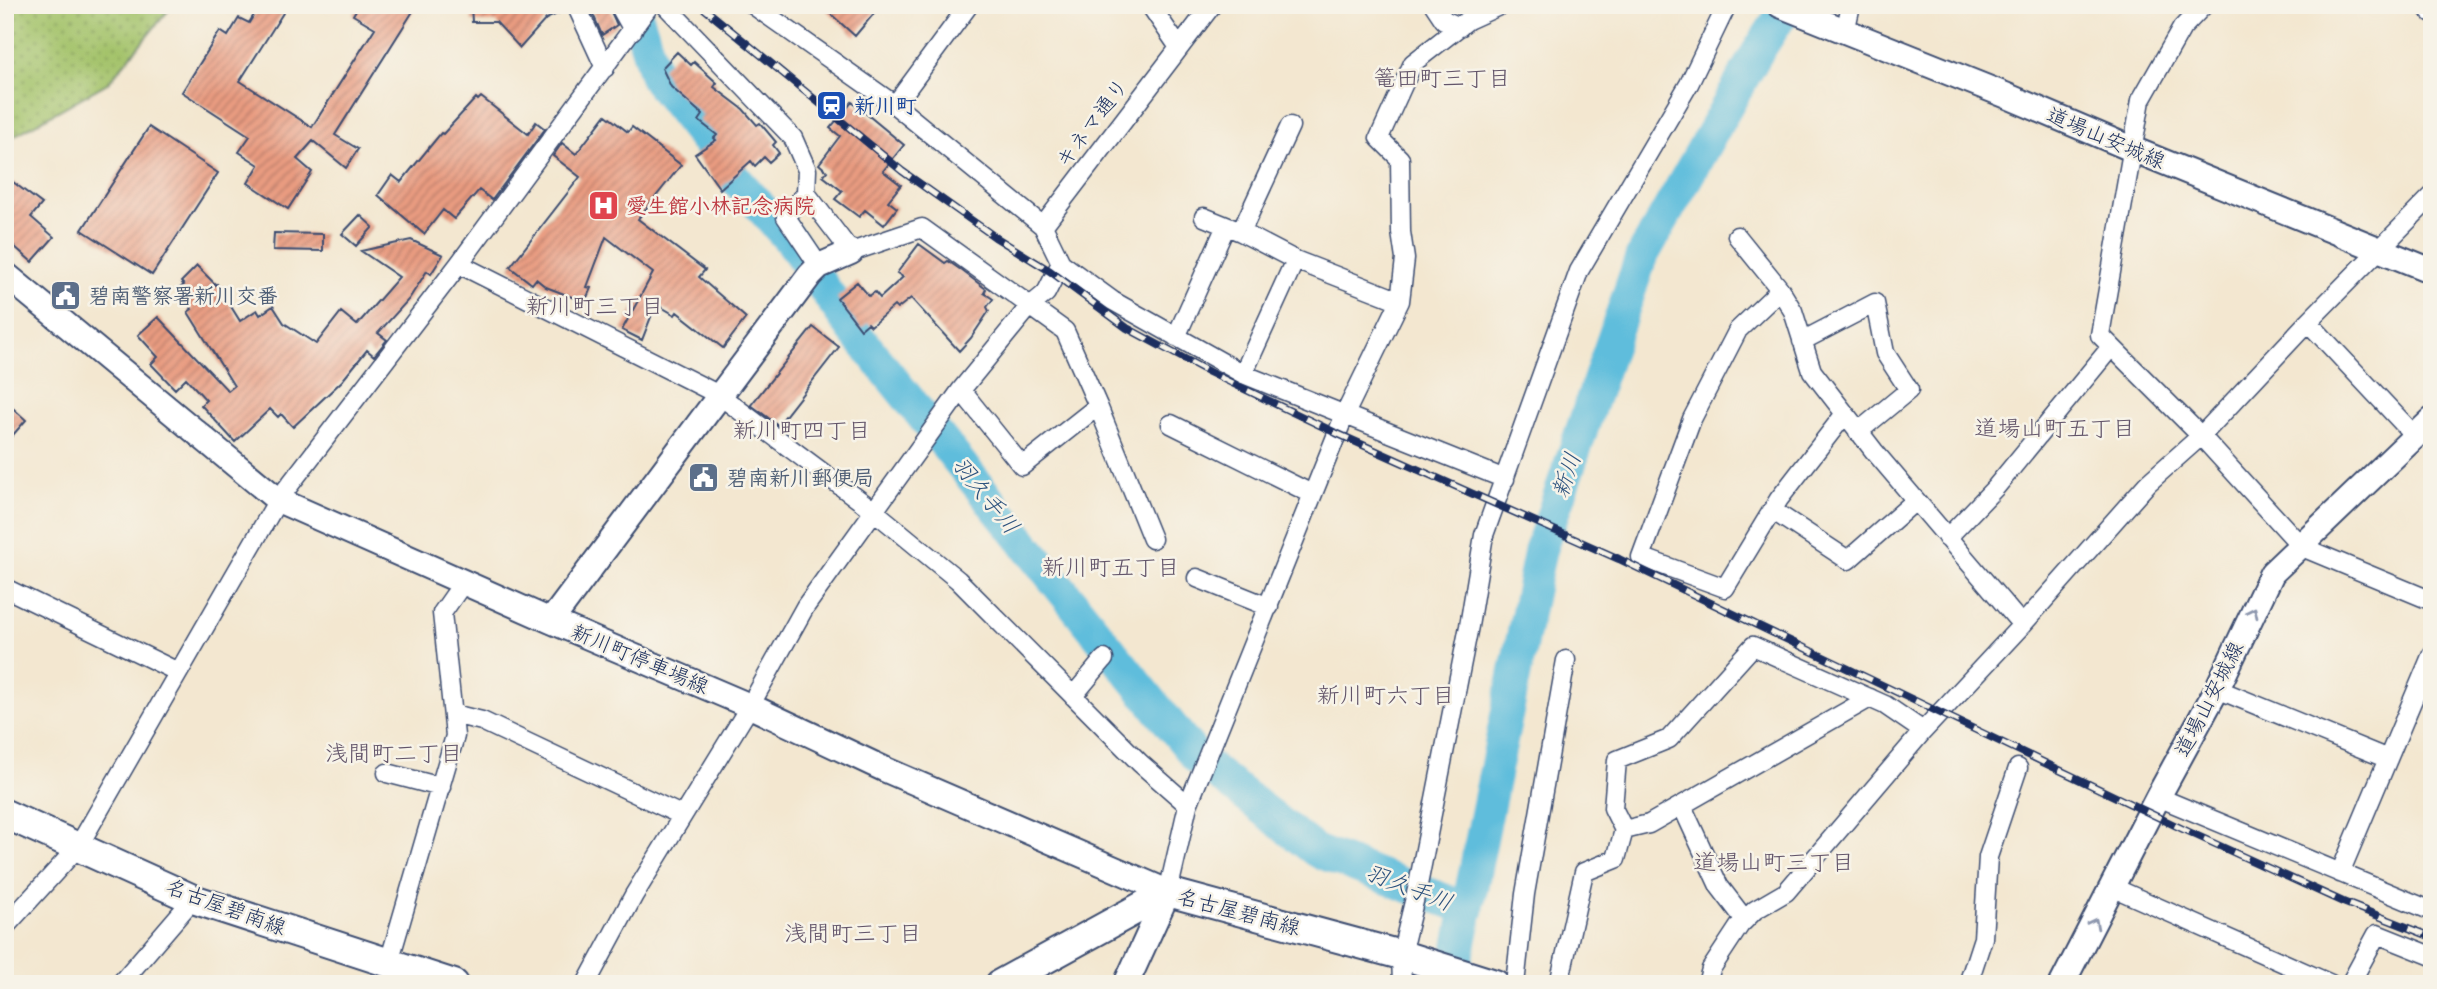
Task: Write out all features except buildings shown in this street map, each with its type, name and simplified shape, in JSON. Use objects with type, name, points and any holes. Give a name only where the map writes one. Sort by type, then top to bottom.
[{"type":"main road","name":"道場山安城線","points":[[1780,5],[2432,271]]},
{"type":"main road","name":"新川町停車場線","points":[[851,252],[819,266],[810,275],[551,621],[750,706],[886,770],[1168,892]]},
{"type":"main road","points":[[5,274],[278,500],[551,621]]},
{"type":"main road","name":"道場山安城線","points":[[2062,984],[2217,689],[2272,573],[2426,427]]},
{"type":"main road","name":"名古屋碧南線","points":[[5,814],[193,899],[454,984]]},
{"type":"main road","points":[[1126,984],[1168,892]]},
{"type":"main road","name":"名古屋碧南線","points":[[1000,984],[1168,892],[1405,966],[1495,984]]},
{"type":"street","points":[[576,5],[605,68]]},
{"type":"street","points":[[619,5],[633,30]]},
{"type":"street","points":[[5,927],[78,847],[278,500],[459,264],[650,5]]},
{"type":"street","points":[[665,5],[793,138],[807,170],[806,193],[786,217],[819,266]]},
{"type":"street","points":[[753,5],[895,105],[1043,226],[1061,263],[1113,301],[1243,374],[1504,479]]},
{"type":"street","points":[[895,105],[969,5]]},
{"type":"street","points":[[1150,5],[1178,47]]},
{"type":"street","name":"キネマ通り","points":[[1043,226],[1212,5]]},
{"type":"street","points":[[1434,5],[1444,20],[1460,27]]},
{"type":"street","points":[[1168,892],[1188,805],[1345,414],[1400,301],[1405,260],[1401,232],[1400,159],[1379,138],[1413,63],[1468,20],[1501,5]]},
{"type":"street","points":[[1405,966],[1485,535],[1578,271],[1689,84],[1727,5]]},
{"type":"street","points":[[1838,29],[1851,5]]},
{"type":"street","points":[[2204,5],[2182,28],[2141,100],[2100,335],[2201,436],[2302,547],[2432,601]]},
{"type":"street","points":[[2424,5],[2432,13]]},
{"type":"street","points":[[1176,337],[1290,127]]},
{"type":"street","points":[[806,193],[851,252],[922,228],[1065,331],[1152,539]]},
{"type":"street","points":[[1707,984],[1711,969],[1745,920],[1755,910],[1786,892],[1923,731],[2148,483],[2201,436],[2432,196]]},
{"type":"street","points":[[1204,217],[1295,260],[1400,301]]},
{"type":"street","points":[[1737,236],[1780,290],[1793,311],[1812,371],[1844,415],[2022,625]]},
{"type":"street","points":[[1243,374],[1295,260]]},
{"type":"street","points":[[586,984],[634,895],[750,706],[805,607],[961,390],[1029,307],[1046,293],[1061,263]]},
{"type":"street","points":[[459,264],[719,395],[874,511],[958,580],[1140,763],[1188,805]]},
{"type":"street","points":[[1780,290],[1738,330],[1697,408],[1641,558],[1725,588],[1772,510],[1844,415]]},
{"type":"street","points":[[1802,341],[1875,303],[1885,353],[1909,390],[1858,432]]},
{"type":"street","points":[[2308,322],[2426,427]]},
{"type":"street","points":[[1947,538],[1996,487],[2111,347]]},
{"type":"street","points":[[961,390],[1022,466],[1098,406]]},
{"type":"street","points":[[1171,424],[1312,494]]},
{"type":"street","points":[[1772,510],[1848,560],[1916,501]]},
{"type":"street","points":[[1197,578],[1269,607]]},
{"type":"street","points":[[389,962],[455,736],[442,613],[463,583]]},
{"type":"street","points":[[5,588],[178,673]]},
{"type":"street","points":[[1559,984],[1584,872],[1616,859],[1624,830],[1613,808],[1617,760],[1669,739],[1753,646],[1885,705],[1923,731]]},
{"type":"street","points":[[2340,873],[2432,654]]},
{"type":"street","points":[[1073,696],[1104,659]]},
{"type":"street","points":[[1515,984],[1525,894],[1566,660]]},
{"type":"street","points":[[2217,689],[2388,759]]},
{"type":"street","points":[[1624,830],[1649,824],[1870,698]]},
{"type":"street","points":[[453,714],[482,721],[681,815]]},
{"type":"street","points":[[1968,984],[1983,938],[1988,857],[2018,768]]},
{"type":"street","points":[[387,773],[441,788]]},
{"type":"street","points":[[2158,797],[2432,911]]},
{"type":"street","points":[[1682,806],[1719,886],[1745,920]]},
{"type":"street","points":[[2112,887],[2331,984]]},
{"type":"street","points":[[128,981],[193,899]]},
{"type":"street","points":[[2350,984],[2377,934],[2432,956]]},
{"type":"green space","points":[[5,5],[173,5],[109,82],[5,141]]},
{"type":"waterway","name":"羽久手川","points":[[631,5],[636,12],[656,78],[734,177],[793,244],[853,330],[1198,759],[1316,851],[1468,909]]},
{"type":"waterway","name":"新川","points":[[1452,984],[1540,551],[1641,258],[1757,53],[1788,5]]},
{"type":"railway","points":[[700,5],[902,171],[995,237],[1050,271],[1127,328],[1209,372],[1336,433],[1619,559],[2189,832],[2343,902],[2432,937]]},
{"type":"place","name":"新川町","points":[[831,106]]},
{"type":"place","name":"愛生館小林記念病院","points":[[603,206]]},
{"type":"place","name":"碧南警察署新川交番","points":[[66,296]]},
{"type":"place","name":"碧南新川郵便局","points":[[704,478]]},
{"type":"district","name":"篭田町三丁目","points":[[1442,78]]},
{"type":"district","name":"新川町三丁目","points":[[595,306]]},
{"type":"district","name":"道場山町五丁目","points":[[2055,428]]},
{"type":"district","name":"新川町四丁目","points":[[802,430]]},
{"type":"district","name":"新川町五丁目","points":[[1111,567]]},
{"type":"district","name":"新川町六丁目","points":[[1386,695]]},
{"type":"district","name":"浅間町二丁目","points":[[394,753]]},
{"type":"district","name":"道場山町三丁目","points":[[1774,862]]},
{"type":"district","name":"浅間町三丁目","points":[[853,933]]}]
